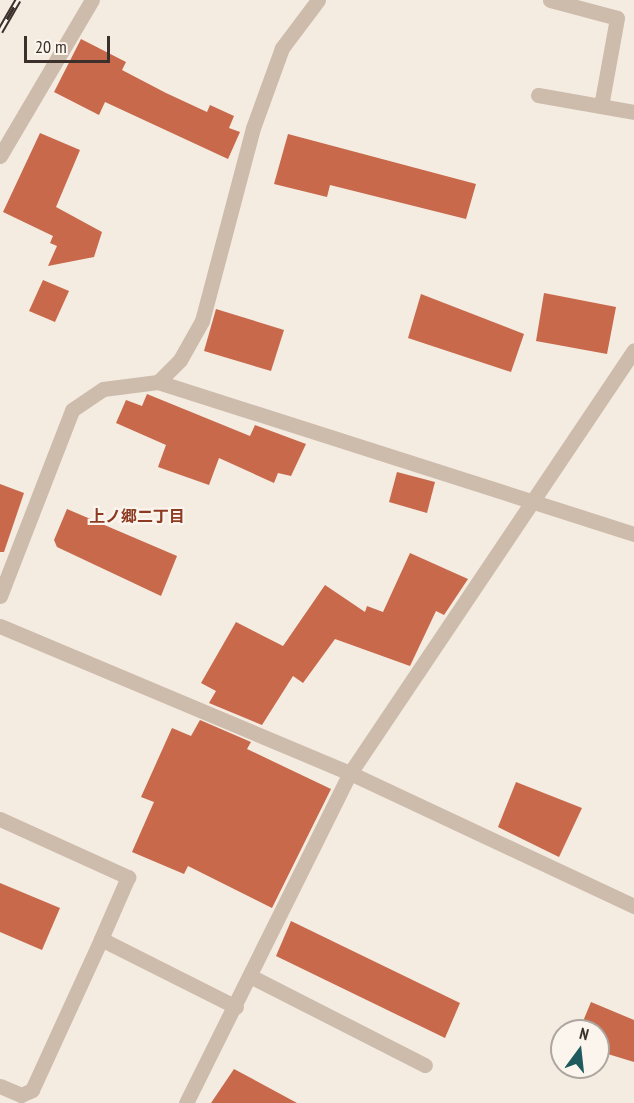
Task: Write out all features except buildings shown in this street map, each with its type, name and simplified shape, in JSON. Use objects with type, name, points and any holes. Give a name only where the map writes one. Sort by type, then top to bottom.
[{"type":"street","points":[[0,156],[92,0]]},
{"type":"street","points":[[158,382],[180,360],[202,321],[252,128],[282,48],[318,0]]},
{"type":"street","points":[[550,0],[617,18],[601,106]]},
{"type":"street","points":[[538,95],[634,112]]},
{"type":"street","points":[[186,1103],[252,976],[350,773],[634,350]]},
{"type":"street","points":[[0,596],[72,410],[103,389],[158,382],[531,504],[634,534]]},
{"type":"street","points":[[0,626],[350,773],[634,906]]},
{"type":"street","points":[[0,819],[128,877],[32,1090],[21,1095],[0,1086]]},
{"type":"street","points":[[101,939],[236,1007]]},
{"type":"street","points":[[252,976],[425,1065]]},
{"type":"railway","points":[[0,31],[18,0]]},
{"type":"district","name":"上ノ郷二丁目","points":[[137,516]]}]
